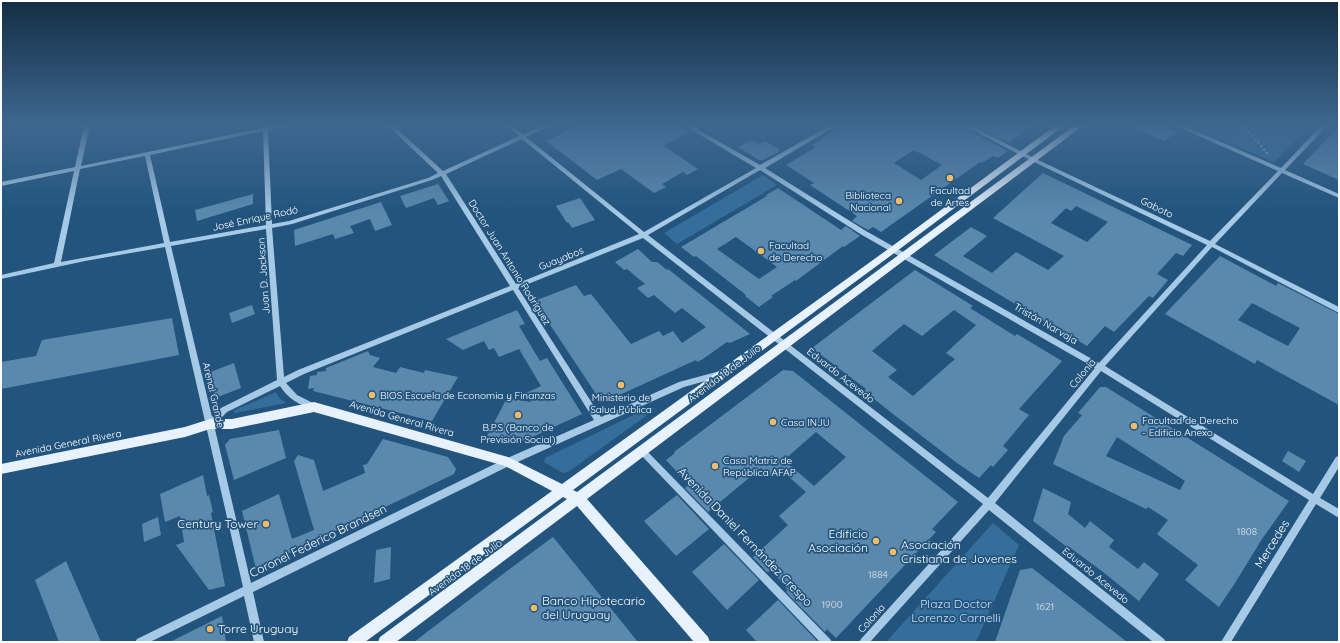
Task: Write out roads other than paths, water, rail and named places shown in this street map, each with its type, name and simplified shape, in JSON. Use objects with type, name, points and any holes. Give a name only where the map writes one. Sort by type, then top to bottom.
[{"type":"main road","name":"Avenida 18 de Julio","points":[[354,642],[1021,155]]},
{"type":"main road","name":"Avenida 18 de Julio","points":[[385,642],[579,499],[784,344],[1041,155]]},
{"type":"main road","name":"Avenida General Rivera","points":[[1,469],[185,432],[210,424],[232,424],[314,406],[508,462],[579,499]]},
{"type":"main road","points":[[579,499],[703,642]]},
{"type":"street","points":[[57,265],[81,155]]},
{"type":"street","points":[[1,184],[142,155]]},
{"type":"street","name":"Arenal Grande","points":[[147,155],[166,245],[210,424],[259,642]]},
{"type":"street","name":"Juan D. Jackson","points":[[266,155],[269,227],[280,381]]},
{"type":"street","name":"Doctor Juan Antonio Rodríguez","points":[[422,155],[443,174],[600,421]]},
{"type":"street","name":"José Enrique Rodó","points":[[1,277],[57,265],[290,223],[417,184],[443,174],[483,155]]},
{"type":"street","name":"Eduardo Acevedo","points":[[546,155],[644,235],[989,504],[1161,642]]},
{"type":"street","name":"Tristán Narvaja","points":[[739,155],[864,233],[1100,367],[1339,514]]},
{"type":"street","name":"Guayabos","points":[[280,381],[644,235],[783,155]]},
{"type":"street","name":"Gaboto","points":[[1024,155],[1212,244],[1339,310]]},
{"type":"street","points":[[1246,155],[1339,196]]},
{"type":"street","name":"Colonia","points":[[864,642],[989,504],[1100,367],[1212,244],[1297,155]]},
{"type":"street","name":"Avenida 18 de Julio","points":[[508,462],[682,384],[722,374]]},
{"type":"street","points":[[280,381],[291,396],[298,401],[314,406]]},
{"type":"street","name":"Avenida General Rivera","points":[[210,424],[224,410],[280,381]]},
{"type":"street","name":"Avenida Daniel Fernández Crespo","points":[[642,451],[827,642]]},
{"type":"street","name":"Mercedes","points":[[1226,642],[1339,460]]},
{"type":"street","name":"Coronel Federico Brandsen","points":[[140,642],[508,462]]},
{"type":"place","name":"Facultad de Artes","points":[[950,178]]},
{"type":"place","name":"Biblioteca Nacional","points":[[899,201]]},
{"type":"place","name":"Facultad de Derecho","points":[[761,251]]},
{"type":"place","name":"Ministerio de Salud Pública","points":[[621,385]]},
{"type":"place","name":"BIOS Escuela de Economia y Finanzas","points":[[372,395]]},
{"type":"place","name":"B.P.S (Banco de Previsión Social)","points":[[518,415]]},
{"type":"place","name":"Casa INJU","points":[[773,422]]},
{"type":"place","name":"Facultad de Derecho - Edificio Anexo","points":[[1134,426]]},
{"type":"place","name":"Casa Matriz de República AFAP","points":[[715,466]]},
{"type":"place","name":"Century Tower","points":[[266,524]]},
{"type":"place","name":"Edificio Asociación","points":[[876,541]]},
{"type":"place","name":"Asociación Cristiana de Jovenes","points":[[893,552]]},
{"type":"place","name":"Banco Hipotecario del Uruguay","points":[[534,608]]},
{"type":"place","name":"Torre Uruguay","points":[[210,629]]},
{"type":"park label","name":"Plaza Doctor Lorenzo Carnelli","points":[[956,611]]}]
